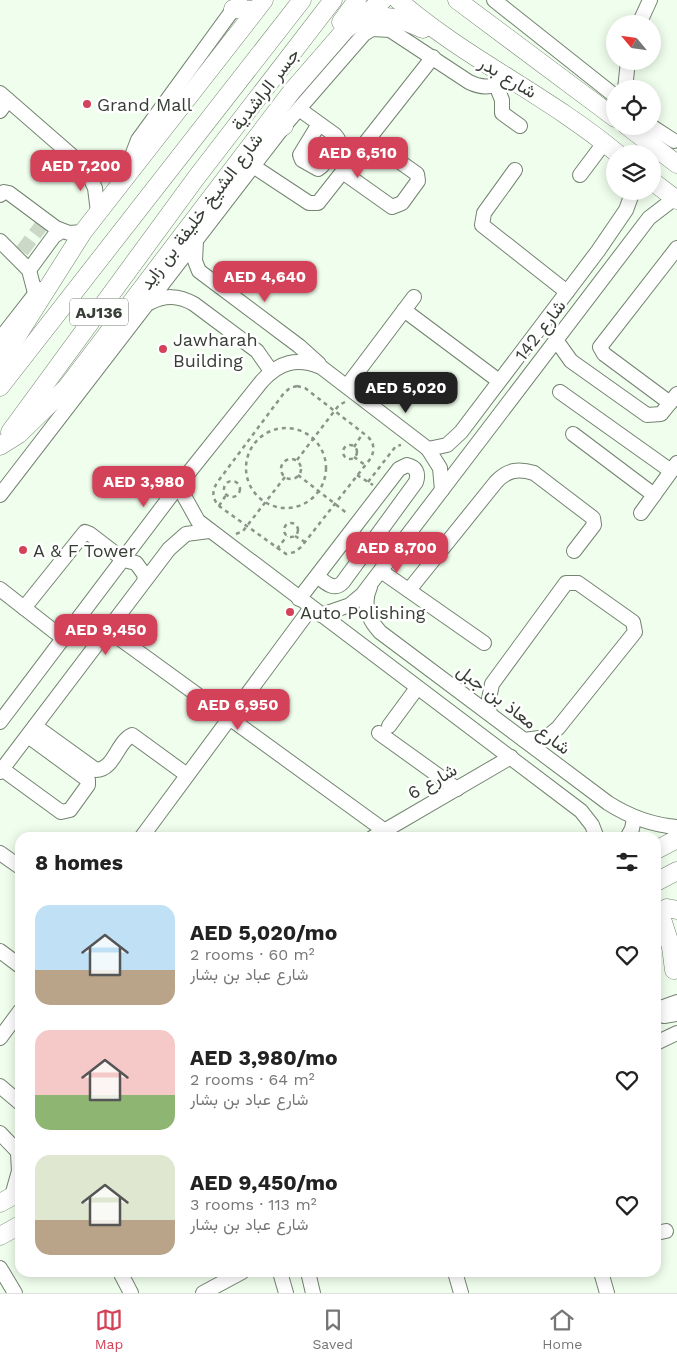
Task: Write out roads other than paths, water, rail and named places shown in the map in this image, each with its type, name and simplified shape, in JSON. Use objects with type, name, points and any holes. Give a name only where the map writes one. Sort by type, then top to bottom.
[{"type":"main road","name":"جسر الراشدية","points":[[0,387],[302,0]]},
{"type":"main road","name":"جسر الراشدية","points":[[196,178],[333,0]]},
{"type":"main road","points":[[292,91],[301,68],[353,8],[357,0]]},
{"type":"main road","name":"شارع الشيخ خليفة بن زايد","points":[[0,446],[19,434],[66,387],[211,198],[250,158],[292,91],[304,76],[345,30],[383,0]]},
{"type":"main road","name":"شارع بدر","points":[[398,0],[503,82],[540,96],[607,145]]},
{"type":"main road","name":"شارع بدر","points":[[463,3],[606,111]]},
{"type":"main road","points":[[236,5],[260,5]]},
{"type":"main road","points":[[0,363],[83,232],[260,5]]},
{"type":"main road","points":[[304,76],[320,65],[353,29],[367,19],[376,16],[401,19],[450,41]]},
{"type":"main road","points":[[250,158],[284,126]]},
{"type":"main road","points":[[639,135],[653,145]]},
{"type":"main road","points":[[661,151],[677,164]]},
{"type":"main road","name":"شارع الشيخ خليفة بن زايد","points":[[0,446],[196,178]]},
{"type":"main road","points":[[661,188],[676,199]]},
{"type":"main road","points":[[209,224],[211,198]]},
{"type":"main road","points":[[661,847],[677,839]]},
{"type":"main road","points":[[661,879],[677,871]]},
{"type":"main road","points":[[676,975],[671,947],[661,916],[667,908],[677,910]]},
{"type":"main road","points":[[661,947],[676,975]]},
{"type":"main road","points":[[0,1236],[15,1228]]},
{"type":"street","points":[[494,0],[606,89]]},
{"type":"street","points":[[643,15],[650,0]]},
{"type":"street","points":[[3,101],[85,166],[109,171],[133,167],[133,153],[138,140],[236,5]]},
{"type":"street","points":[[284,126],[357,40],[372,30],[390,30],[474,85],[486,87],[503,82],[502,113],[520,126]]},
{"type":"street","points":[[0,495],[209,224],[250,158],[304,201],[313,204],[323,201],[433,58]]},
{"type":"street","points":[[298,109],[319,124]]},
{"type":"street","points":[[661,132],[675,140]]},
{"type":"street","points":[[344,173],[392,207],[402,203],[418,181],[416,174],[369,140]]},
{"type":"street","points":[[653,145],[675,140]]},
{"type":"street","points":[[580,175],[606,152]]},
{"type":"street","points":[[85,166],[95,188],[98,212]]},
{"type":"street","points":[[515,170],[484,214],[482,224],[567,292]]},
{"type":"street","points":[[0,194],[8,193],[43,223],[62,231],[83,232]]},
{"type":"street","name":"شارع 142","points":[[372,584],[614,262],[649,218],[676,199]]},
{"type":"street","name":"شارع 142","points":[[428,449],[447,445],[455,440],[598,252],[626,210],[630,200]]},
{"type":"street","points":[[29,270],[54,236],[62,231]]},
{"type":"street","points":[[0,241],[20,254],[29,270],[36,293]]},
{"type":"street","points":[[196,241],[194,261],[199,271],[299,346],[321,367],[428,449],[440,468],[442,490],[414,484]]},
{"type":"street","points":[[556,340],[571,361],[647,415],[661,414],[674,399],[604,354],[600,346],[677,248]]},
{"type":"street","points":[[598,252],[608,252],[614,262]]},
{"type":"street","points":[[0,339],[36,293],[63,263]]},
{"type":"street","points":[[149,304],[159,298],[171,296],[183,298],[194,304],[257,351],[271,371]]},
{"type":"street","points":[[347,386],[414,297]]},
{"type":"street","points":[[404,310],[499,381]]},
{"type":"street","points":[[0,722],[182,481],[271,371],[282,364],[296,361],[309,362],[321,367]]},
{"type":"street","points":[[560,392],[674,467],[641,513]]},
{"type":"street","points":[[469,421],[474,431],[484,435]]},
{"type":"street","points":[[573,434],[654,495]]},
{"type":"street","points":[[299,599],[403,466],[412,466],[416,469],[418,473],[414,484],[340,585],[332,586],[317,576]]},
{"type":"street","points":[[409,590],[496,482],[509,472],[526,470],[534,473],[593,518],[594,525],[574,551]]},
{"type":"street","points":[[182,481],[190,509],[209,531],[581,811],[592,825],[595,832]]},
{"type":"street","points":[[414,484],[424,497],[427,509]]},
{"type":"street","points":[[32,731],[88,780],[88,785],[70,810],[61,812],[1,771],[176,540],[197,531],[209,531]]},
{"type":"street","points":[[24,608],[82,533],[90,534],[124,560],[136,563],[141,568],[145,580]]},
{"type":"street","points":[[381,571],[484,643]]},
{"type":"street","points":[[490,714],[488,704],[492,684],[566,583],[578,583],[633,622],[635,632],[558,728],[547,737],[524,740]]},
{"type":"street","points":[[145,832],[230,718],[316,612],[350,605],[372,584]]},
{"type":"street","name":"شارع معاذ بن جبل","points":[[372,584],[366,600],[370,618],[380,632],[608,803],[634,818],[653,825],[677,827]]},
{"type":"street","points":[[0,589],[64,639]]},
{"type":"street","points":[[108,630],[230,718],[376,832]]},
{"type":"street","points":[[395,672],[397,659],[408,654]]},
{"type":"street","points":[[417,688],[384,729],[457,789]]},
{"type":"street","points":[[32,731],[96,770],[106,766],[126,739],[132,736],[187,775]]},
{"type":"street","name":"شارع 6","points":[[382,832],[511,757]]},
{"type":"street","points":[[630,832],[634,818]]},
{"type":"street","points":[[0,853],[15,864]]},
{"type":"street","points":[[0,952],[15,962]]},
{"type":"street","points":[[661,1008],[677,1002]]},
{"type":"street","points":[[661,1014],[664,1016],[677,1014]]},
{"type":"street","points":[[0,1038],[15,1018]]},
{"type":"street","points":[[666,1043],[677,1034]]},
{"type":"street","points":[[0,1086],[15,1098]]},
{"type":"street","points":[[0,1133],[15,1150]]},
{"type":"street","points":[[11,1197],[15,1184]]},
{"type":"street","points":[[0,1268],[15,1293]]},
{"type":"street","points":[[123,1277],[131,1293]]},
{"type":"street","points":[[203,1293],[233,1277]]},
{"type":"street","points":[[281,1277],[286,1293]]},
{"type":"street","points":[[309,1277],[313,1293]]},
{"type":"street","points":[[456,1277],[461,1293]]},
{"type":"street","points":[[602,1277],[606,1293]]},
{"type":"tunnel","points":[[22,251],[41,226]]},
{"type":"place","name":"Grand Mall","points":[[87,104]]},
{"type":"place","name":"Jawharah Building","points":[[163,349]]},
{"type":"place","name":"A & F Tower","points":[[23,550]]},
{"type":"place","name":"Auto Polishing","points":[[290,612]]}]
